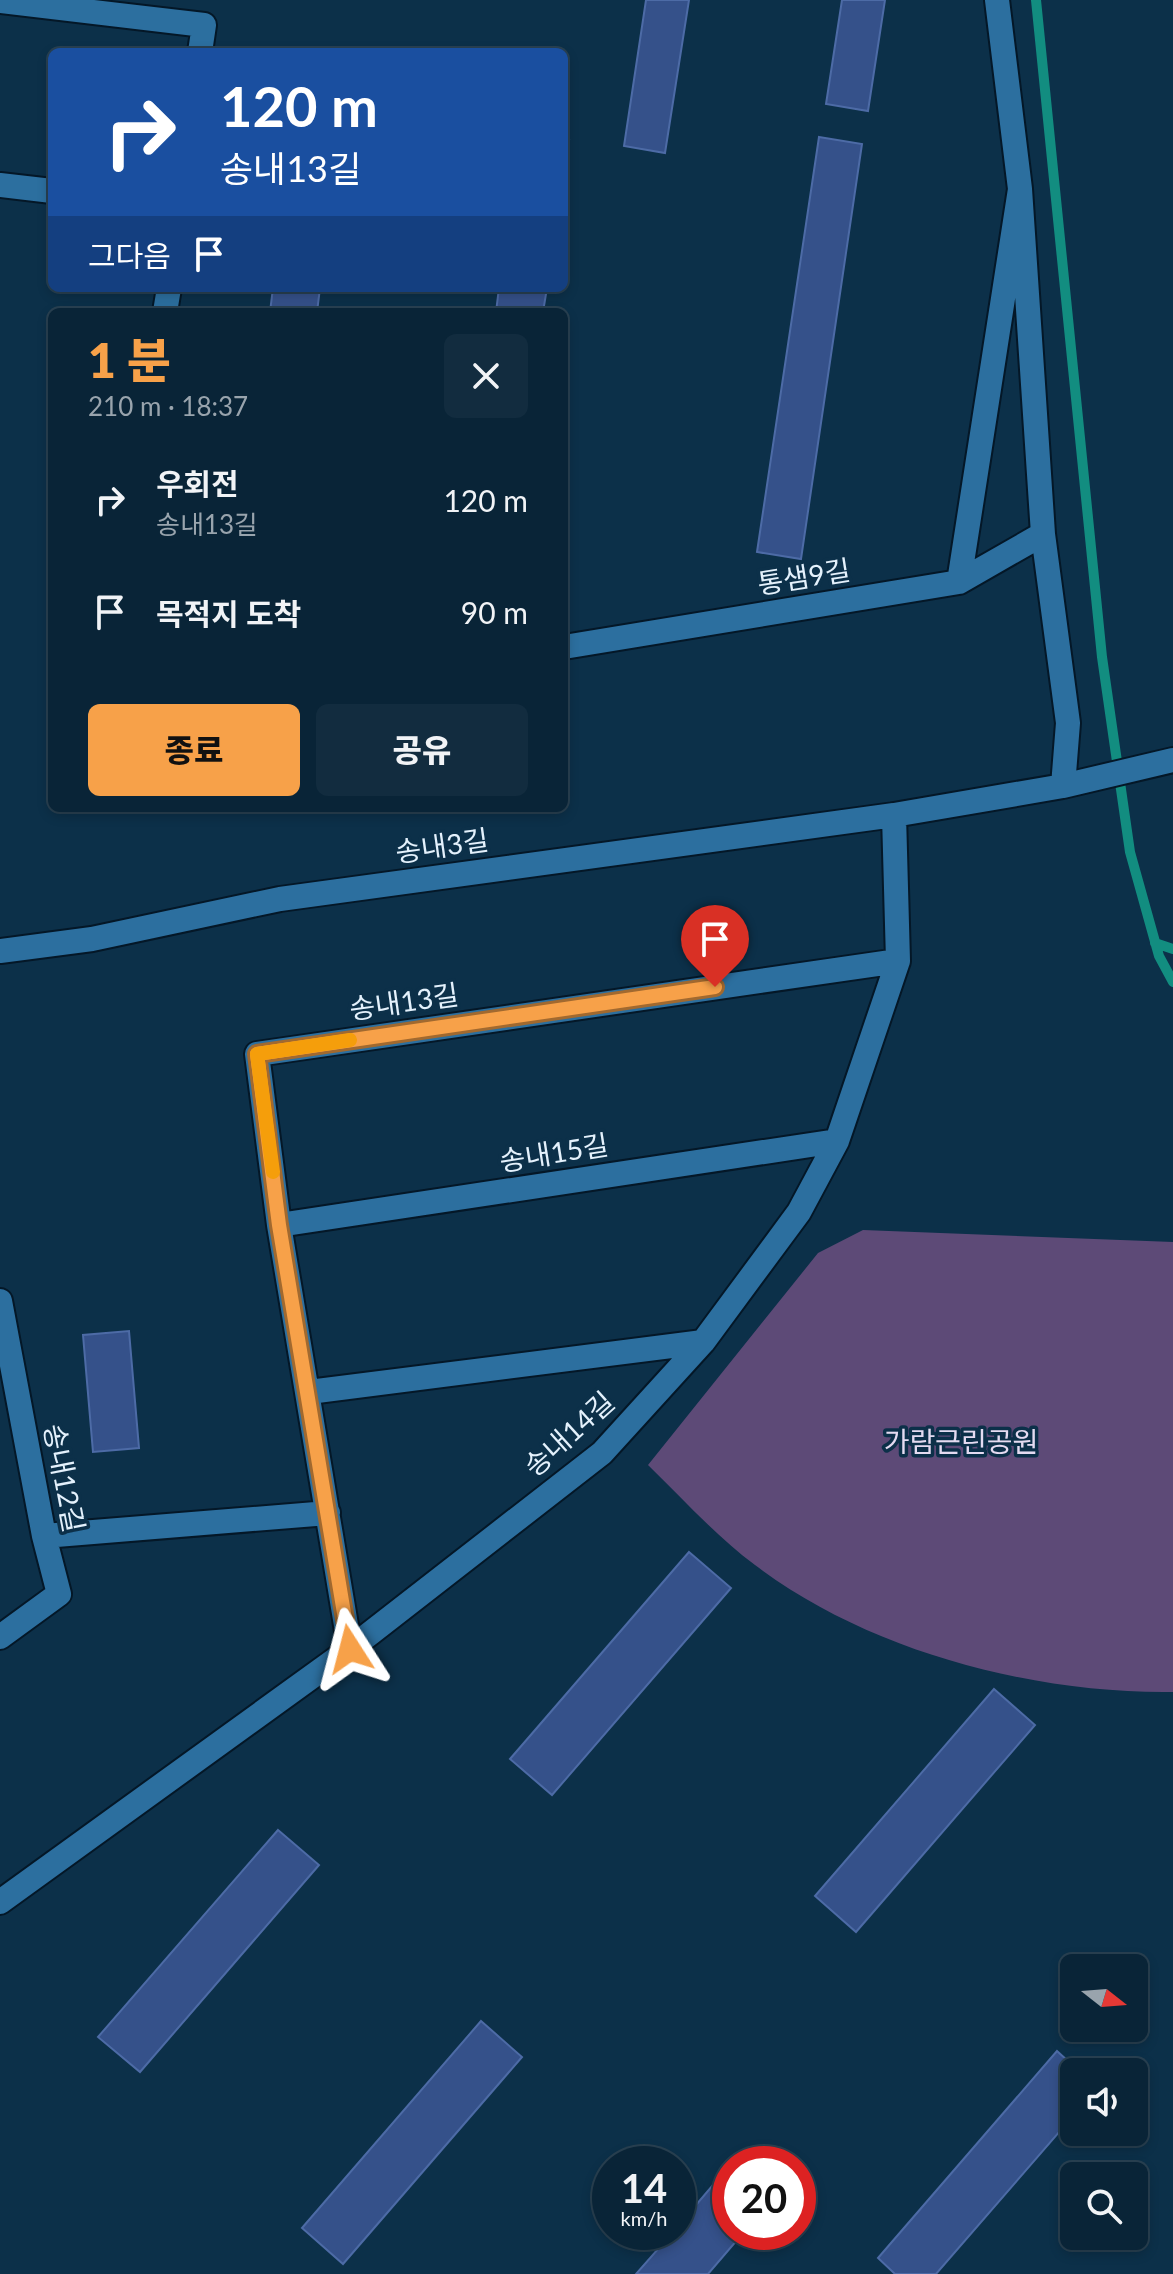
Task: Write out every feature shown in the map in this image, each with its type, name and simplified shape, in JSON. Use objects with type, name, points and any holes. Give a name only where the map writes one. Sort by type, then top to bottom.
[{"type":"street","points":[[997,0],[1020,189],[1043,534],[1068,723],[1063,786]]},
{"type":"street","points":[[0,1],[204,25],[201,48]]},
{"type":"street","points":[[0,185],[48,191]]},
{"type":"street","points":[[959,582],[1020,189]]},
{"type":"street","name":"통샘9길","points":[[568,646],[959,582],[1043,534]]},
{"type":"street","name":"송내3길","points":[[0,951],[92,939],[280,899],[894,815],[1063,786],[1173,760]]},
{"type":"street","name":"송내14길","points":[[0,1902],[350,1649],[602,1453],[703,1342],[799,1212],[837,1141],[898,961],[894,815]]},
{"type":"street","name":"송내13길","points":[[350,1649],[279,1225],[257,1054],[898,961]]},
{"type":"street","name":"송내15길","points":[[279,1225],[837,1141]]},
{"type":"street","name":"송내12길","points":[[0,1301],[44,1536],[59,1594],[0,1637]]},
{"type":"street","points":[[309,1392],[703,1342]]},
{"type":"street","points":[[44,1536],[328,1513]]},
{"type":"green space","name":"가람근린공원","points":[[863,1230],[1173,1242],[1173,1692],[1119,1691],[1065,1685],[954,1662],[900,1644],[800,1595],[755,1565],[713,1530],[648,1465],[818,1253]]},
{"type":"building","points":[[646,0],[689,0],[665,153],[624,146]]},
{"type":"building","points":[[842,0],[885,0],[868,111],[826,104]]},
{"type":"building","points":[[819,137],[862,144],[801,559],[757,552]]},
{"type":"building","points":[[272,292],[320,292],[318,308],[270,308]]},
{"type":"building","points":[[498,292],[546,292],[544,308],[496,308]]},
{"type":"building","points":[[129,1331],[139,1448],[93,1452],[83,1335]]},
{"type":"building","points":[[689,1552],[731,1588],[552,1795],[510,1759]]},
{"type":"building","points":[[994,1689],[1035,1725],[856,1932],[815,1896]]},
{"type":"building","points":[[278,1830],[319,1865],[140,2072],[98,2037]]},
{"type":"building","points":[[481,2021],[522,2057],[343,2264],[302,2228]]},
{"type":"building","points":[[1057,2051],[1065,2058],[1060,2058],[1060,2131],[936,2274],[895,2274],[878,2258]]},
{"type":"building","points":[[712,2186],[712,2250],[729,2250],[708,2274],[636,2274],[657,2250],[696,2250],[696,2205]]},
{"type":"waterway","points":[[1036,0],[1102,657],[1130,852],[1159,956],[1173,982]]},
{"type":"waterway","points":[[1155,943],[1173,949]]},
{"type":"slow traffic","points":[[273,1172],[257,1054],[350,1040]]},
{"type":"route","points":[[350,1649],[279,1225],[257,1054],[715,987]]}]
